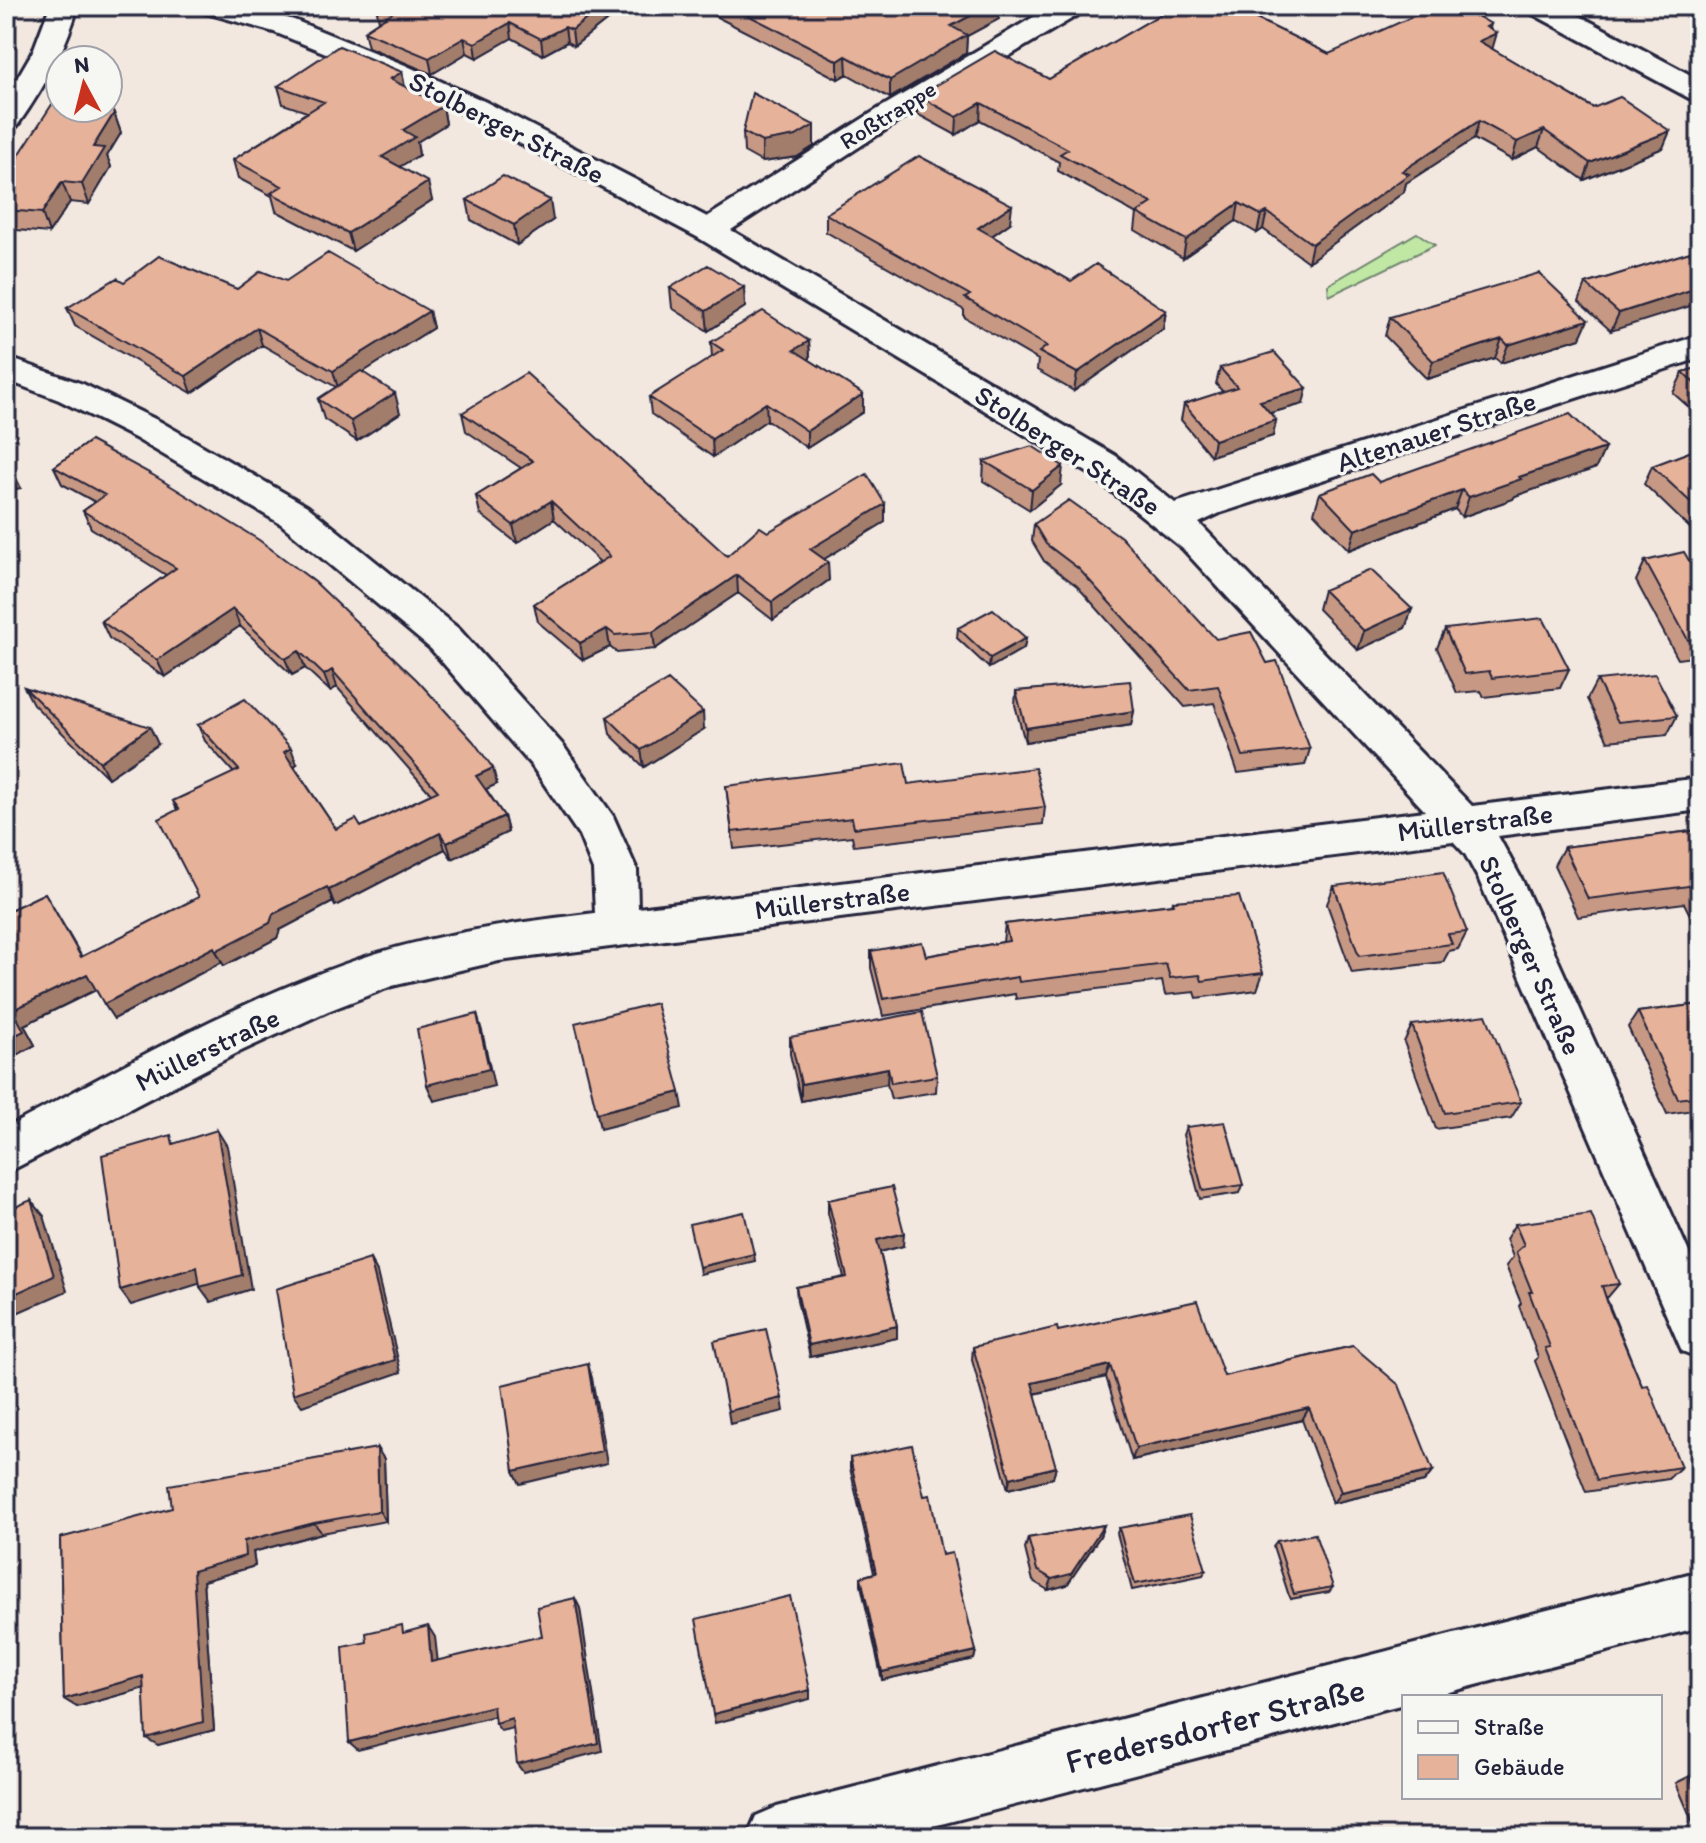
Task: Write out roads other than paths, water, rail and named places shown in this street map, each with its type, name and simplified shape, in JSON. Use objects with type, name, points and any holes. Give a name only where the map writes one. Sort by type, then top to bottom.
[{"type":"street","points":[[6,120],[43,64],[55,39],[64,6]]},
{"type":"street","name":"Stolberger Straße","points":[[213,6],[298,16],[395,71],[475,108],[708,230],[1103,465],[1174,519],[1344,694],[1480,842],[1500,880],[1700,1334]]},
{"type":"street","name":"Roßtrappe","points":[[708,230],[844,142],[1073,6]]},
{"type":"street","points":[[1539,6],[1700,92]]},
{"type":"street","name":"Altenauer Straße","points":[[1174,519],[1207,504],[1700,346]]},
{"type":"street","points":[[6,368],[71,392],[148,430],[294,515],[445,639],[547,755],[598,828],[615,870],[617,927]]},
{"type":"street","name":"Müllerstraße","points":[[6,1152],[227,1035],[356,979],[499,943],[1700,794]]},
{"type":"street","name":"Fredersdorfer Straße","points":[[777,1837],[1700,1599]]}]
